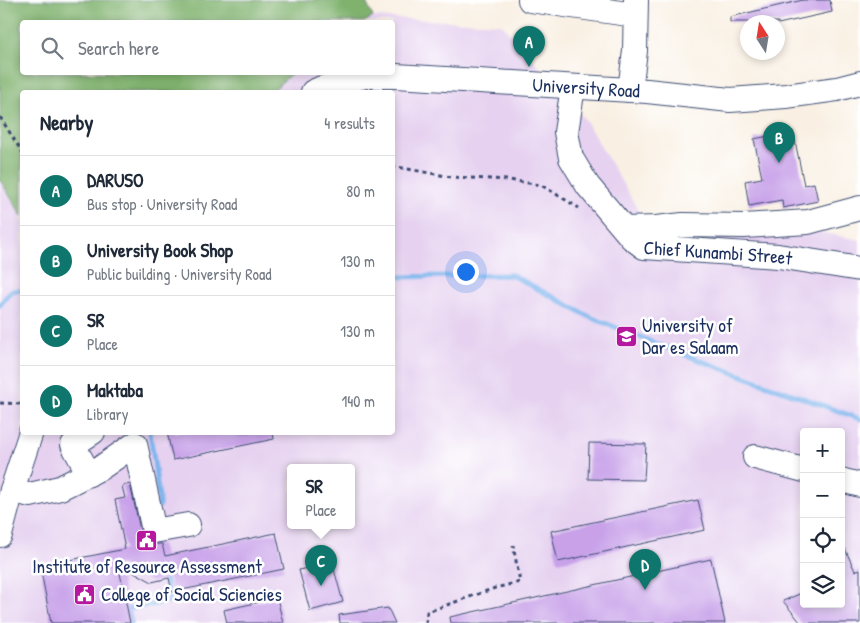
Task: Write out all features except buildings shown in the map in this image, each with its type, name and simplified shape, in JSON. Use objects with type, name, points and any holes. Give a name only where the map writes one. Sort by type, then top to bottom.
[{"type":"street","points":[[530,0],[635,7],[635,51],[630,90]]},
{"type":"street","name":"University Road","points":[[318,90],[365,76],[406,76],[630,90],[730,100],[837,90],[860,83]]},
{"type":"street","name":"Chief Kunambi Street","points":[[573,87],[566,132],[571,158],[588,186],[632,238],[644,247],[778,256],[860,269]]},
{"type":"street","points":[[625,229],[683,225],[744,226],[808,222],[860,208]]},
{"type":"street","points":[[0,535],[30,435]]},
{"type":"street","points":[[88,435],[73,445],[89,474]]},
{"type":"street","points":[[12,490],[30,496],[60,488],[102,467],[135,444],[154,531],[188,525]]},
{"type":"street","points":[[755,457],[800,469]]},
{"type":"street","points":[[845,481],[860,485]]},
{"type":"path","points":[[0,117],[20,149]]},
{"type":"path","points":[[395,167],[451,177],[509,180],[541,185],[583,211]]},
{"type":"path","points":[[0,403],[20,404]]},
{"type":"path","points":[[426,623],[427,612],[495,588],[520,582],[513,545]]},
{"type":"shaded area","name":"University of Dar es Salaam","points":[[0,0],[365,0],[373,17],[502,24],[584,118],[643,218],[809,230],[860,240],[860,623],[0,623]]},
{"type":"green space","points":[[0,0],[365,0],[373,17],[368,20],[20,20],[20,75],[290,75],[273,90],[20,90],[20,213],[0,180]]},
{"type":"waterway","points":[[395,277],[512,275],[590,317],[680,353],[860,419]]},
{"type":"waterway","points":[[0,305],[11,291],[20,290]]},
{"type":"waterway","points":[[150,435],[159,506]]},
{"type":"waterway","points":[[131,623],[128,609],[171,601],[163,572]]},
{"type":"place","name":"DARUSO","points":[[529,67]]},
{"type":"place","name":"University Book Shop","points":[[779,163]]},
{"type":"place","name":"University of Dar es Salaam","points":[[626,336]]},
{"type":"place","name":"Institute of Resource Assessment","points":[[147,540]]},
{"type":"place","name":"SR","points":[[321,586]]},
{"type":"place","name":"Maktaba","points":[[645,590]]},
{"type":"place","name":"College of Social Sciencies","points":[[85,594]]}]
